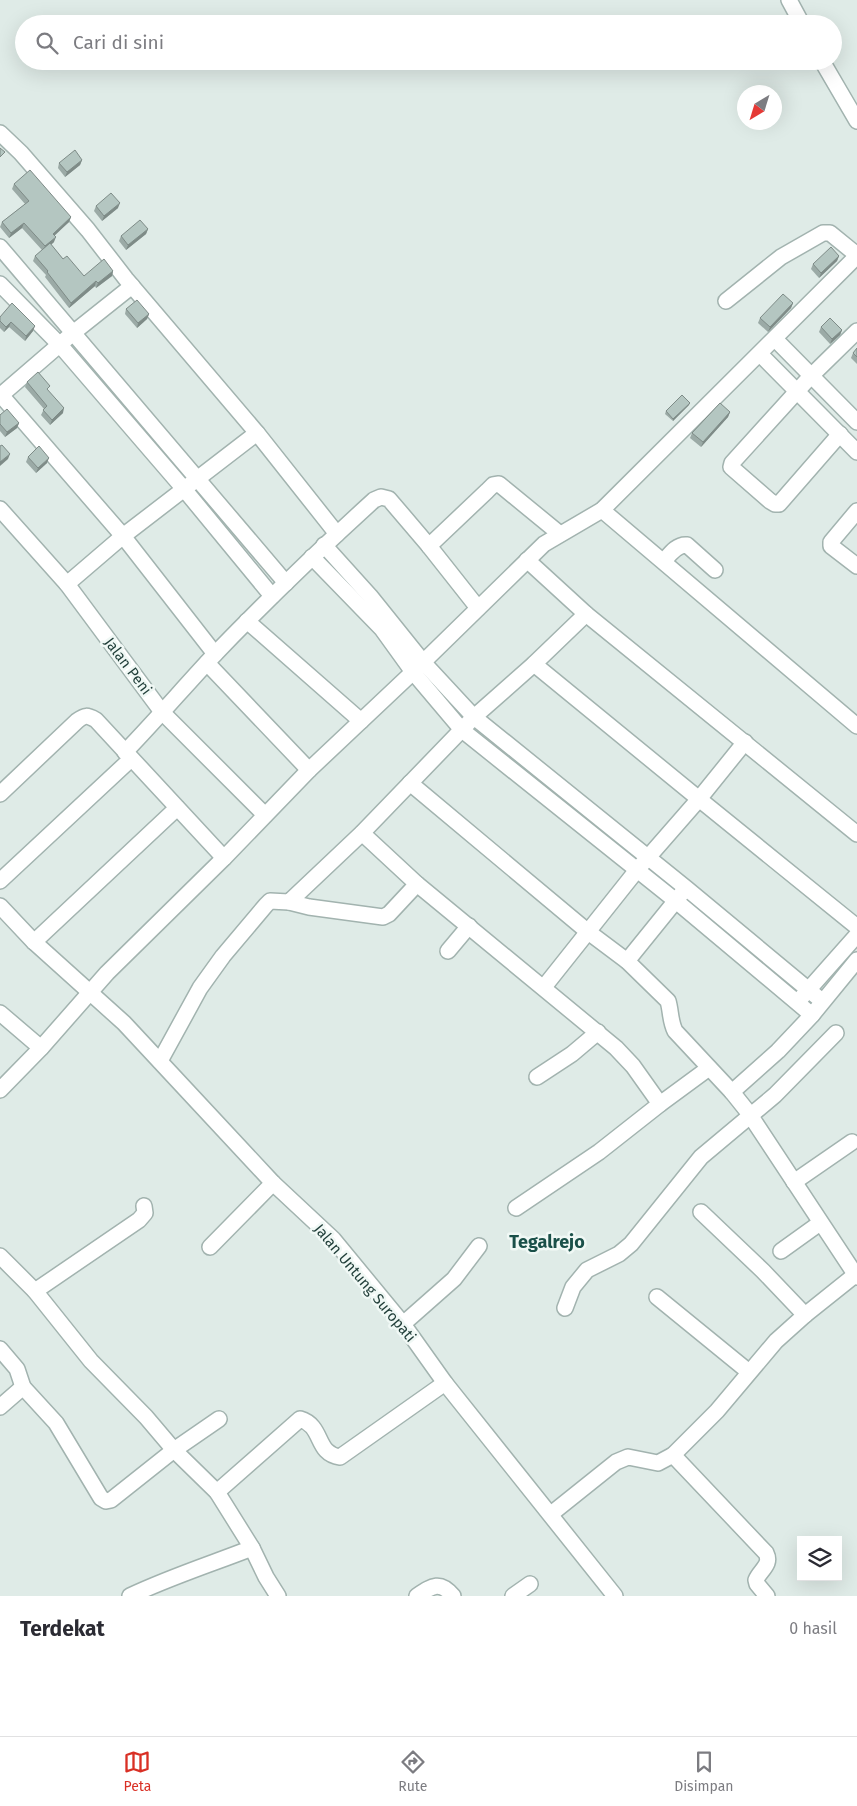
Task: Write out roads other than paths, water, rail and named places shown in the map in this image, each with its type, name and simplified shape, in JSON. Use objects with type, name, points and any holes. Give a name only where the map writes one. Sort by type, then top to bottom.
[{"type":"street","points":[[789,0],[797,15]]},
{"type":"street","points":[[827,70],[857,121]]},
{"type":"street","points":[[0,133],[21,153],[88,230],[132,286],[257,433],[337,534]]},
{"type":"street","points":[[0,1090],[41,1048],[107,973],[224,858],[309,770],[544,544],[602,510],[857,255],[830,233],[823,233],[781,257],[726,301]]},
{"type":"street","points":[[0,247],[286,583]]},
{"type":"street","points":[[844,269],[857,278]]},
{"type":"street","points":[[0,284],[60,345],[184,489],[272,596]]},
{"type":"street","points":[[132,286],[0,395],[123,536],[211,659],[309,770]]},
{"type":"street","points":[[840,434],[780,504],[770,501],[731,467],[732,463],[797,391],[857,331]]},
{"type":"street","points":[[775,339],[856,419]]},
{"type":"street","points":[[760,354],[857,452]]},
{"type":"street","points":[[66,584],[123,536],[257,433]]},
{"type":"street","points":[[429,546],[493,485],[499,484],[560,534]]},
{"type":"street","points":[[0,881],[128,756],[162,712],[247,621],[324,545],[374,500],[388,499],[429,546],[478,608]]},
{"type":"street","name":"Jalan Peni","points":[[0,509],[66,584],[162,712],[265,815]]},
{"type":"street","points":[[602,510],[857,726]]},
{"type":"street","points":[[857,511],[831,542],[831,546],[857,566]]},
{"type":"street","points":[[664,561],[676,548],[683,544],[687,545],[715,570]]},
{"type":"street","points":[[324,545],[387,625],[462,730],[676,901],[812,1015]]},
{"type":"street","points":[[312,557],[387,625]]},
{"type":"street","points":[[527,560],[586,614],[857,834]]},
{"type":"street","points":[[289,902],[362,833],[474,717],[534,664],[586,614]]},
{"type":"street","points":[[247,621],[360,721]]},
{"type":"street","points":[[534,664],[857,927]]},
{"type":"street","points":[[418,667],[474,717],[686,888],[822,1002]]},
{"type":"street","points":[[0,794],[84,716],[89,715],[96,720],[224,858]]},
{"type":"street","points":[[544,987],[636,870],[699,800],[744,742]]},
{"type":"street","points":[[410,783],[587,931],[627,961],[668,1000],[674,1031],[734,1095],[749,1115],[856,1276],[805,1315],[776,1341],[717,1410],[672,1455],[658,1463],[628,1457],[616,1462],[551,1514]]},
{"type":"street","points":[[34,942],[177,808]]},
{"type":"street","points":[[362,833],[417,884],[616,1048],[633,1066],[660,1104]]},
{"type":"street","points":[[160,1061],[200,988],[223,956],[270,901],[289,902],[309,908],[383,917],[389,914],[417,884]]},
{"type":"street","points":[[627,961],[686,888]]},
{"type":"street","name":"Jalan Untung Suropati","points":[[0,906],[34,942],[124,1023],[273,1183],[333,1239],[403,1324],[445,1383],[615,1596]]},
{"type":"street","points":[[448,951],[469,926]]},
{"type":"street","points":[[798,1003],[808,989],[857,935]]},
{"type":"street","points":[[734,1095],[812,1015],[857,960]]},
{"type":"street","points":[[0,1013],[41,1048]]},
{"type":"street","points":[[537,1077],[572,1054],[598,1032]]},
{"type":"street","points":[[565,1308],[573,1287],[580,1277],[587,1270],[619,1254],[631,1244],[701,1158],[796,1075],[836,1033]]},
{"type":"street","points":[[516,1208],[599,1152],[709,1068]]},
{"type":"street","points":[[794,1182],[852,1142]]},
{"type":"street","points":[[210,1247],[273,1183]]},
{"type":"street","points":[[35,1292],[139,1220],[145,1213],[144,1206]]},
{"type":"street","points":[[701,1212],[764,1271],[805,1315]]},
{"type":"street","points":[[781,1251],[820,1223]]},
{"type":"street","points":[[403,1324],[454,1279],[479,1246]]},
{"type":"street","points":[[0,1256],[35,1292],[91,1361],[216,1492],[253,1551],[278,1596]]},
{"type":"street","points":[[657,1297],[750,1372]]},
{"type":"street","points":[[0,1348],[17,1369],[23,1387],[32,1399],[50,1415],[101,1498],[106,1501],[111,1500],[174,1450],[218,1419]]},
{"type":"street","points":[[216,1492],[300,1419],[307,1421],[314,1428],[325,1449],[332,1456],[340,1456],[445,1383]]},
{"type":"street","points":[[0,1407],[23,1387]]},
{"type":"street","points":[[672,1455],[766,1553],[769,1559],[768,1564],[756,1580],[767,1596]]},
{"type":"street","points":[[130,1596],[157,1584],[253,1551]]},
{"type":"street","points":[[512,1596],[530,1584]]},
{"type":"street","points":[[417,1596],[434,1586],[442,1587],[453,1596]]},
{"type":"district","name":"Tegalrejo","points":[[547,1242]]}]
